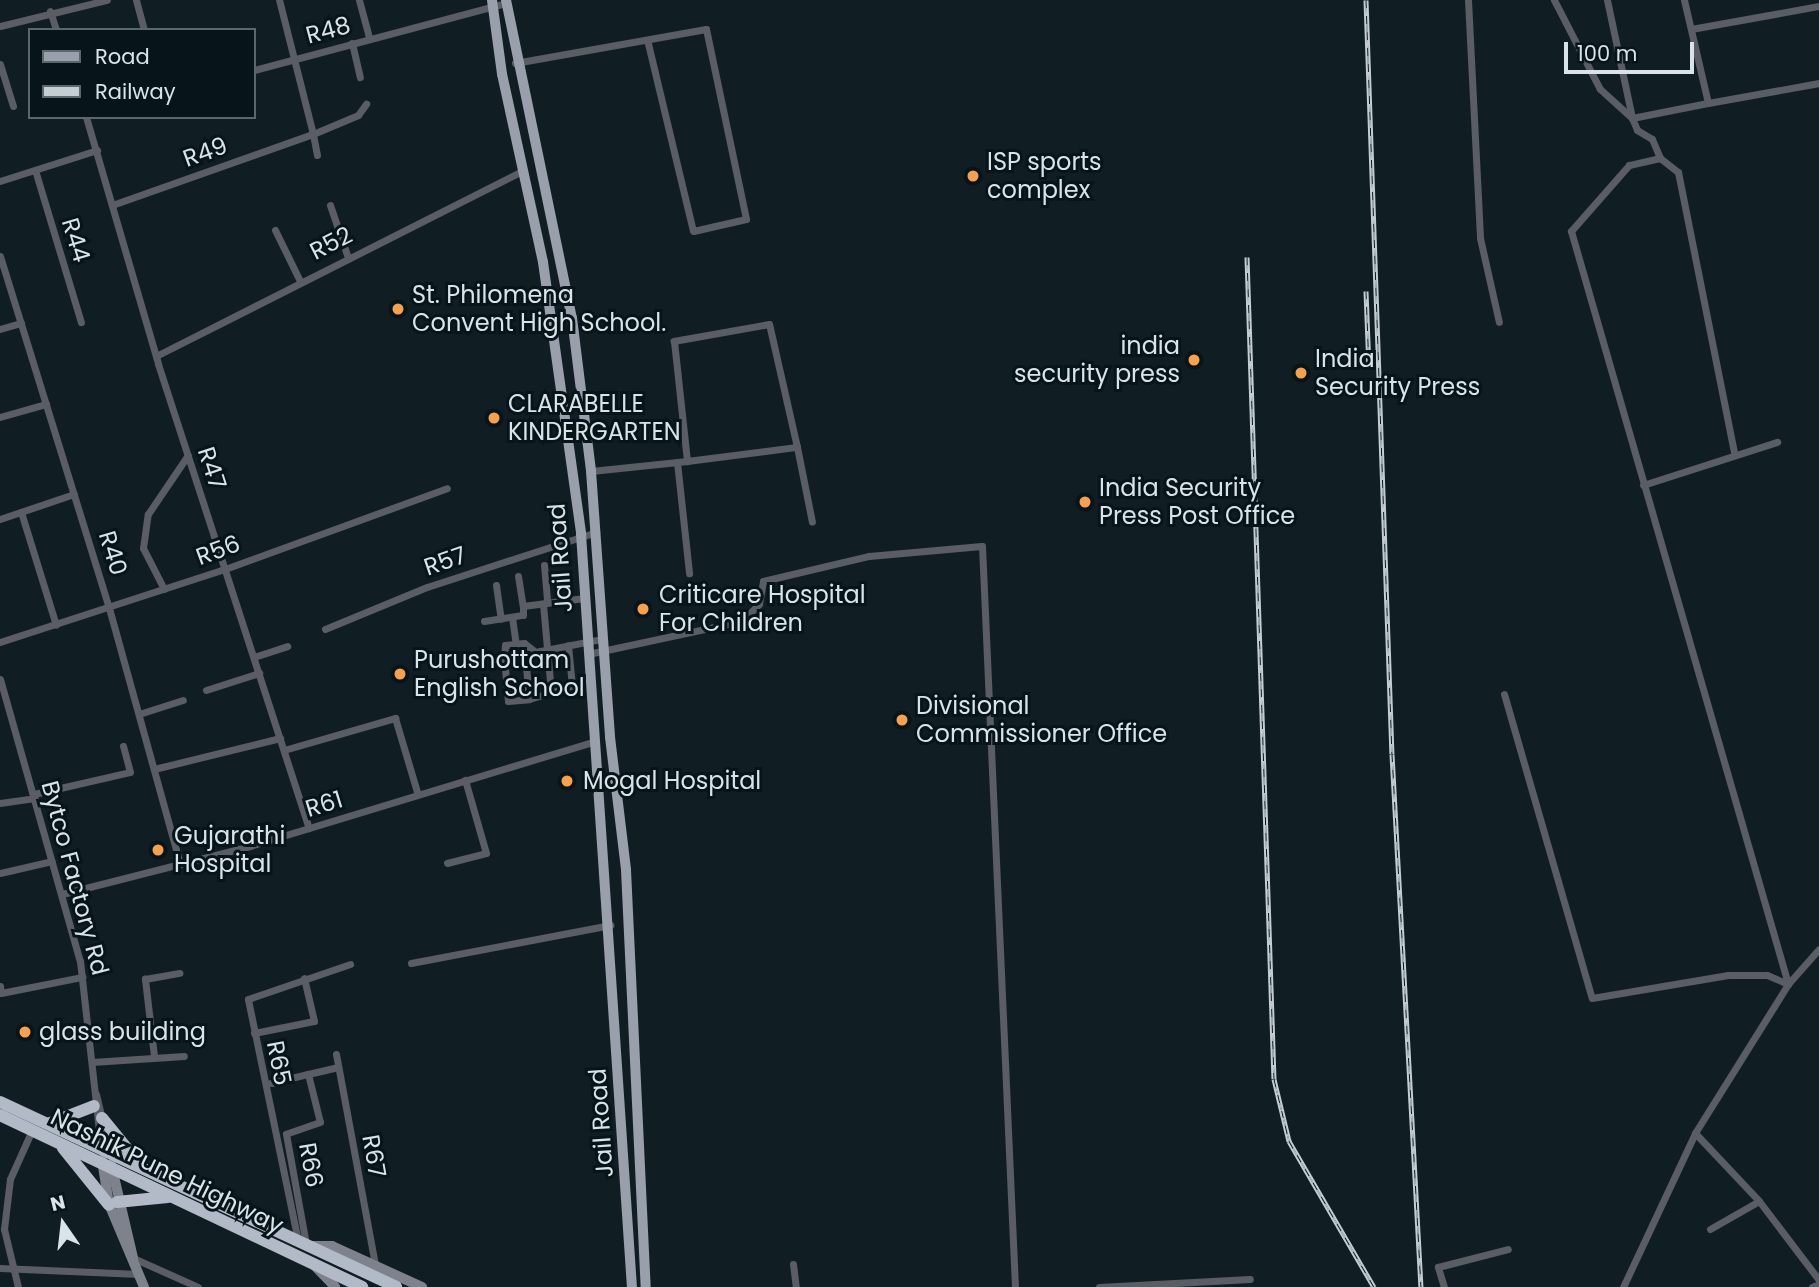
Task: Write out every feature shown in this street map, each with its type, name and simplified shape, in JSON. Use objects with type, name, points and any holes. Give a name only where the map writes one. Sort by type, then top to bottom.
[{"type":"highway","name":"Nashik Pune Highway","points":[[0,1102],[50,1123],[172,1197],[362,1287]]},
{"type":"highway","points":[[50,1123],[94,1106]]},
{"type":"highway","name":"Nashik Pune Highway","points":[[0,1115],[59,1143],[145,1170],[396,1287]]},
{"type":"highway","points":[[103,1118],[145,1170]]},
{"type":"highway","points":[[59,1143],[113,1203],[172,1197]]},
{"type":"main road","points":[[506,1],[515,63],[560,257],[592,471],[602,645],[625,870],[646,1287]]},
{"type":"main road","name":"Jail Road","points":[[493,2],[502,74],[543,259],[581,534],[610,925],[632,1287]]},
{"type":"main road","points":[[543,259],[560,257]]},
{"type":"main road","points":[[106,1158],[113,1203],[144,1287]]},
{"type":"main road","points":[[305,1244],[332,1246],[422,1287]]},
{"type":"main road","points":[[315,1266],[335,1287]]},
{"type":"street","points":[[0,26],[50,11],[107,0]]},
{"type":"street","points":[[136,0],[143,28]]},
{"type":"street","points":[[279,0],[317,155]]},
{"type":"street","points":[[359,0],[369,38]]},
{"type":"street","points":[[1468,0],[1480,238],[1499,321]]},
{"type":"street","points":[[1554,0],[1593,78],[1632,118]]},
{"type":"street","points":[[1607,0],[1632,118],[1637,130],[1652,139],[1660,158],[1678,172],[1734,453]]},
{"type":"street","points":[[1684,0],[1708,103]]},
{"type":"street","name":"R48","points":[[256,69],[493,2],[506,1]]},
{"type":"street","points":[[1691,29],[1819,6]]},
{"type":"street","points":[[50,11],[55,28]]},
{"type":"street","points":[[515,63],[706,29],[746,219],[693,231],[647,40]]},
{"type":"street","points":[[352,43],[360,77]]},
{"type":"street","points":[[0,64],[13,106]]},
{"type":"street","points":[[1632,118],[1819,83]]},
{"type":"street","name":"R49","points":[[116,205],[313,134],[358,115],[366,104]]},
{"type":"street","name":"R47","points":[[87,119],[116,205],[156,356],[309,828]]},
{"type":"street","points":[[0,181],[97,150]]},
{"type":"street","points":[[1660,158],[1629,165],[1571,232],[1788,984]]},
{"type":"street","name":"R52","points":[[156,356],[347,256],[525,169]]},
{"type":"street","name":"R44","points":[[35,170],[81,322]]},
{"type":"street","points":[[330,205],[347,256]]},
{"type":"street","points":[[275,230],[300,281]]},
{"type":"street","name":"R40","points":[[0,256],[109,608],[180,864]]},
{"type":"street","points":[[0,329],[21,323]]},
{"type":"street","points":[[687,461],[674,341],[769,324],[812,522]]},
{"type":"street","points":[[0,417],[46,404]]},
{"type":"street","points":[[1643,485],[1734,453],[1777,442]]},
{"type":"street","points":[[592,471],[797,447]]},
{"type":"street","points":[[164,589],[143,548],[148,514],[188,455]]},
{"type":"street","points":[[677,462],[689,573]]},
{"type":"street","name":"R56","points":[[0,642],[225,569],[447,488]]},
{"type":"street","points":[[0,519],[74,494]]},
{"type":"street","points":[[21,512],[56,625]]},
{"type":"street","name":"R57","points":[[324,629],[581,534],[596,532]]},
{"type":"street","points":[[504,658],[525,656],[533,650],[587,642],[602,645],[742,621],[759,604],[763,581],[869,556],[982,546],[1015,1287]]},
{"type":"street","points":[[544,565],[546,648],[551,692]]},
{"type":"street","points":[[484,621],[524,615],[518,576]]},
{"type":"street","points":[[496,584],[501,619]]},
{"type":"street","points":[[523,606],[584,598]]},
{"type":"street","points":[[512,617],[516,644]]},
{"type":"street","points":[[533,650],[516,644],[503,647],[508,701],[572,686],[568,645]]},
{"type":"street","points":[[588,654],[602,645]]},
{"type":"street","points":[[254,657],[287,646]]},
{"type":"street","points":[[525,656],[529,698]]},
{"type":"street","points":[[206,690],[259,673]]},
{"type":"street","name":"Bytco Factory Rd","points":[[0,679],[62,894],[82,977],[95,1090],[94,1106],[106,1158]]},
{"type":"street","points":[[1504,694],[1592,998],[1728,975],[1767,975],[1788,984]]},
{"type":"street","points":[[139,714],[183,700]]},
{"type":"street","points":[[284,750],[394,718],[418,795]]},
{"type":"street","points":[[154,769],[280,738]]},
{"type":"street","name":"R61","points":[[62,894],[309,828],[595,741]]},
{"type":"street","points":[[0,803],[130,772],[123,746]]},
{"type":"street","points":[[447,863],[486,853],[465,780]]},
{"type":"street","points":[[0,873],[52,861]]},
{"type":"street","points":[[411,963],[610,925]]},
{"type":"street","points":[[1623,1287],[1695,1133],[1788,984],[1819,949]]},
{"type":"street","name":"R65","points":[[305,1244],[275,1136],[254,1033],[250,996],[350,964]]},
{"type":"street","points":[[155,1056],[145,979],[179,973]]},
{"type":"street","points":[[0,986],[1,993],[82,977]]},
{"type":"street","points":[[254,1033],[314,1021],[304,978]]},
{"type":"street","name":"R67","points":[[336,1054],[375,1265]]},
{"type":"street","points":[[92,1062],[184,1056]]},
{"type":"street","points":[[271,1083],[338,1067]]},
{"type":"street","name":"R66","points":[[305,1244],[286,1134],[320,1122],[309,1074]]},
{"type":"street","name":"Bytco Factory Rd","points":[[95,1090],[103,1118],[106,1158]]},
{"type":"street","points":[[18,1287],[4,1229],[10,1179],[32,1130]]},
{"type":"street","points":[[1695,1133],[1759,1201],[1819,1282],[1812,1287]]},
{"type":"street","points":[[275,1136],[286,1134]]},
{"type":"street","points":[[1710,1229],[1759,1201]]},
{"type":"street","points":[[1444,1287],[1438,1267],[1508,1249]]},
{"type":"street","points":[[133,1258],[198,1287]]},
{"type":"street","points":[[793,1264],[796,1287]]},
{"type":"street","points":[[0,1268],[139,1274]]},
{"type":"street","points":[[1099,1287],[1250,1279]]},
{"type":"railway","points":[[1366,0],[1392,754],[1421,1287]]},
{"type":"railway","points":[[1247,257],[1274,1079],[1289,1141],[1374,1287]]},
{"type":"railway","points":[[1366,291],[1369,368]]},
{"type":"place","name":"ISP sports complex","points":[[973,176]]},
{"type":"place","name":"St. Philomena Convent High School.","points":[[398,309]]},
{"type":"place","name":"india security press","points":[[1194,360]]},
{"type":"place","name":"India Security Press","points":[[1301,373]]},
{"type":"place","name":"CLARABELLE KINDERGARTEN","points":[[494,418]]},
{"type":"place","name":"India Security Press Post Office","points":[[1085,502]]},
{"type":"place","name":"Criticare Hospital For Children","points":[[643,609]]},
{"type":"place","name":"Purushottam English School","points":[[400,674]]},
{"type":"place","name":"Divisional Commissioner Office","points":[[902,720]]},
{"type":"place","name":"Mogal Hospital","points":[[567,781]]},
{"type":"place","name":"Gujarathi Hospital","points":[[158,850]]},
{"type":"place","name":"glass building","points":[[25,1032]]}]
